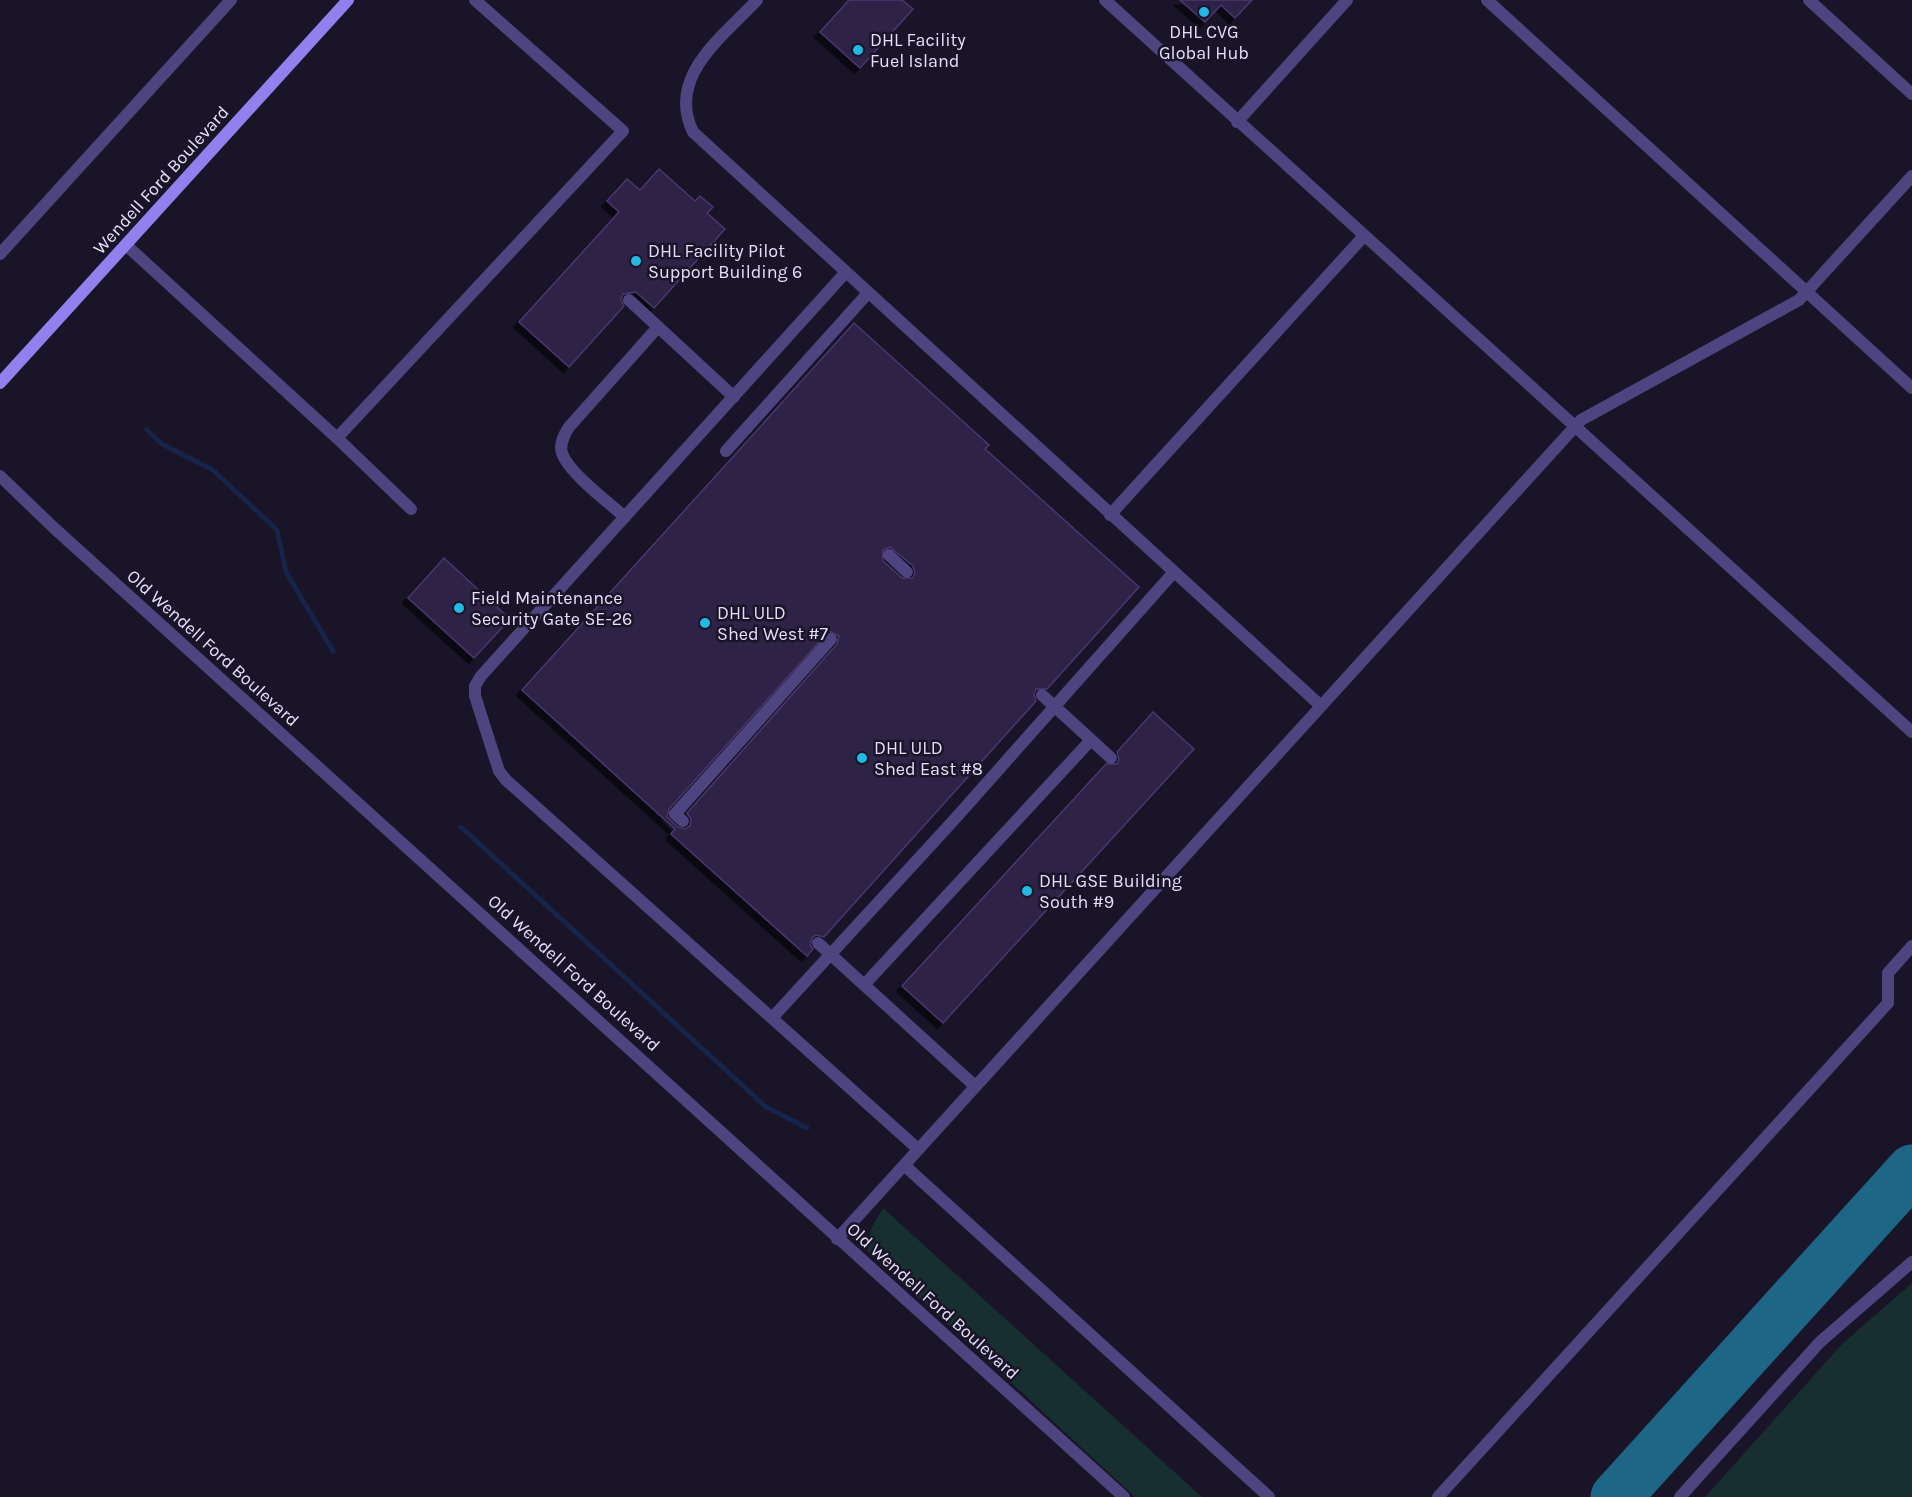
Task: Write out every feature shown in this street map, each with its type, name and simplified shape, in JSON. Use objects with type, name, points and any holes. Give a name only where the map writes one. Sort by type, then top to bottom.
[{"type":"street","name":"Wendell Ford Boulevard","points":[[0,383],[348,0]]},
{"type":"lane","points":[[0,254],[231,0]]},
{"type":"lane","points":[[337,438],[623,131],[475,0]]},
{"type":"lane","points":[[757,0],[691,75],[684,103],[685,116],[693,132],[1321,706]]},
{"type":"lane","points":[[1105,0],[1574,428],[1910,727]]},
{"type":"lane","points":[[1237,122],[1347,0]]},
{"type":"lane","points":[[1487,0],[1912,388]]},
{"type":"lane","points":[[1809,0],[1912,94]]},
{"type":"lane","points":[[837,1239],[1581,420],[1799,300],[1912,176]]},
{"type":"lane","points":[[1110,515],[1364,237]]},
{"type":"lane","points":[[126,245],[411,509]]},
{"type":"lane","points":[[846,272],[481,676],[475,686],[475,696],[499,771],[506,780],[918,1149]]},
{"type":"lane","points":[[726,451],[868,293]]},
{"type":"lane","points":[[629,300],[734,397]]},
{"type":"lane","points":[[625,517],[569,465],[561,453],[562,439],[569,427],[658,327]]},
{"type":"lane","name":"Old Wendell Ford Boulevard","points":[[0,476],[53,527],[1124,1497]]},
{"type":"lane","points":[[889,555],[907,572]]},
{"type":"lane","points":[[772,1018],[1174,572]]},
{"type":"lane","points":[[683,821],[675,814],[831,639]]},
{"type":"lane","points":[[1042,695],[1111,758]]},
{"type":"lane","points":[[864,985],[1091,740]]},
{"type":"lane","points":[[818,944],[975,1086]]},
{"type":"lane","points":[[1438,1497],[1888,1003],[1888,974],[1912,946]]},
{"type":"lane","points":[[904,1165],[1269,1497]]},
{"type":"lane","points":[[1680,1497],[1820,1342],[1912,1262]]},
{"type":"green space","points":[[883,1208],[1202,1497],[1135,1497],[868,1251],[871,1229]]},
{"type":"green space","points":[[1912,1283],[1912,1497],[1705,1497],[1842,1344]]},
{"type":"building","name":"DHL Facility Fuel Island","points":[[849,0],[902,0],[913,9],[860,68],[820,32]]},
{"type":"building","name":"DHL CVG Global Hub","points":[[1180,0],[1252,0],[1235,18],[1221,5],[1205,22]]},
{"type":"building","name":"DHL Facility Pilot Support Building 6","points":[[659,169],[695,201],[700,196],[713,207],[707,213],[725,229],[654,308],[636,292],[623,294],[621,299],[624,306],[569,367],[519,322],[619,212],[607,201],[627,179],[640,190]]},
{"type":"building","points":[[854,323],[989,445],[985,449],[1139,587],[1047,689],[1036,689],[1034,694],[1036,701],[824,937],[816,935],[812,938],[810,945],[813,949],[807,956],[671,834],[675,829],[522,690]],"holes":[[[890,547],[913,566],[915,573],[913,578],[902,578],[883,561],[883,550]],[[829,631],[839,636],[837,644],[687,813],[691,819],[690,826],[685,829],[678,827],[667,817],[669,809]]]},
{"type":"building","name":"Field Maintenance Security Gate SE-26","points":[[444,558],[510,619],[474,658],[408,598]]},
{"type":"building","name":"DHL GSE Building South #9","points":[[1153,712],[1194,749],[943,1023],[902,986],[1106,764],[1117,764],[1119,759],[1117,752]]},
{"type":"waterway","points":[[147,430],[162,444],[213,470],[277,530],[286,572],[333,651]]},
{"type":"waterway","points":[[461,827],[766,1107],[807,1128]]},
{"type":"taxiway","points":[[1616,1497],[1912,1170]]},
{"type":"place","name":"DHL CVG Global Hub","points":[[1204,12]]},
{"type":"place","name":"DHL Facility Fuel Island","points":[[858,50]]},
{"type":"place","name":"DHL Facility Pilot Support Building 6","points":[[636,261]]},
{"type":"place","name":"Field Maintenance Security Gate SE-26","points":[[459,608]]},
{"type":"place","name":"DHL ULD Shed West #7","points":[[705,623]]},
{"type":"place","name":"DHL ULD Shed East #8","points":[[862,758]]},
{"type":"place","name":"DHL GSE Building South #9","points":[[1027,891]]}]
